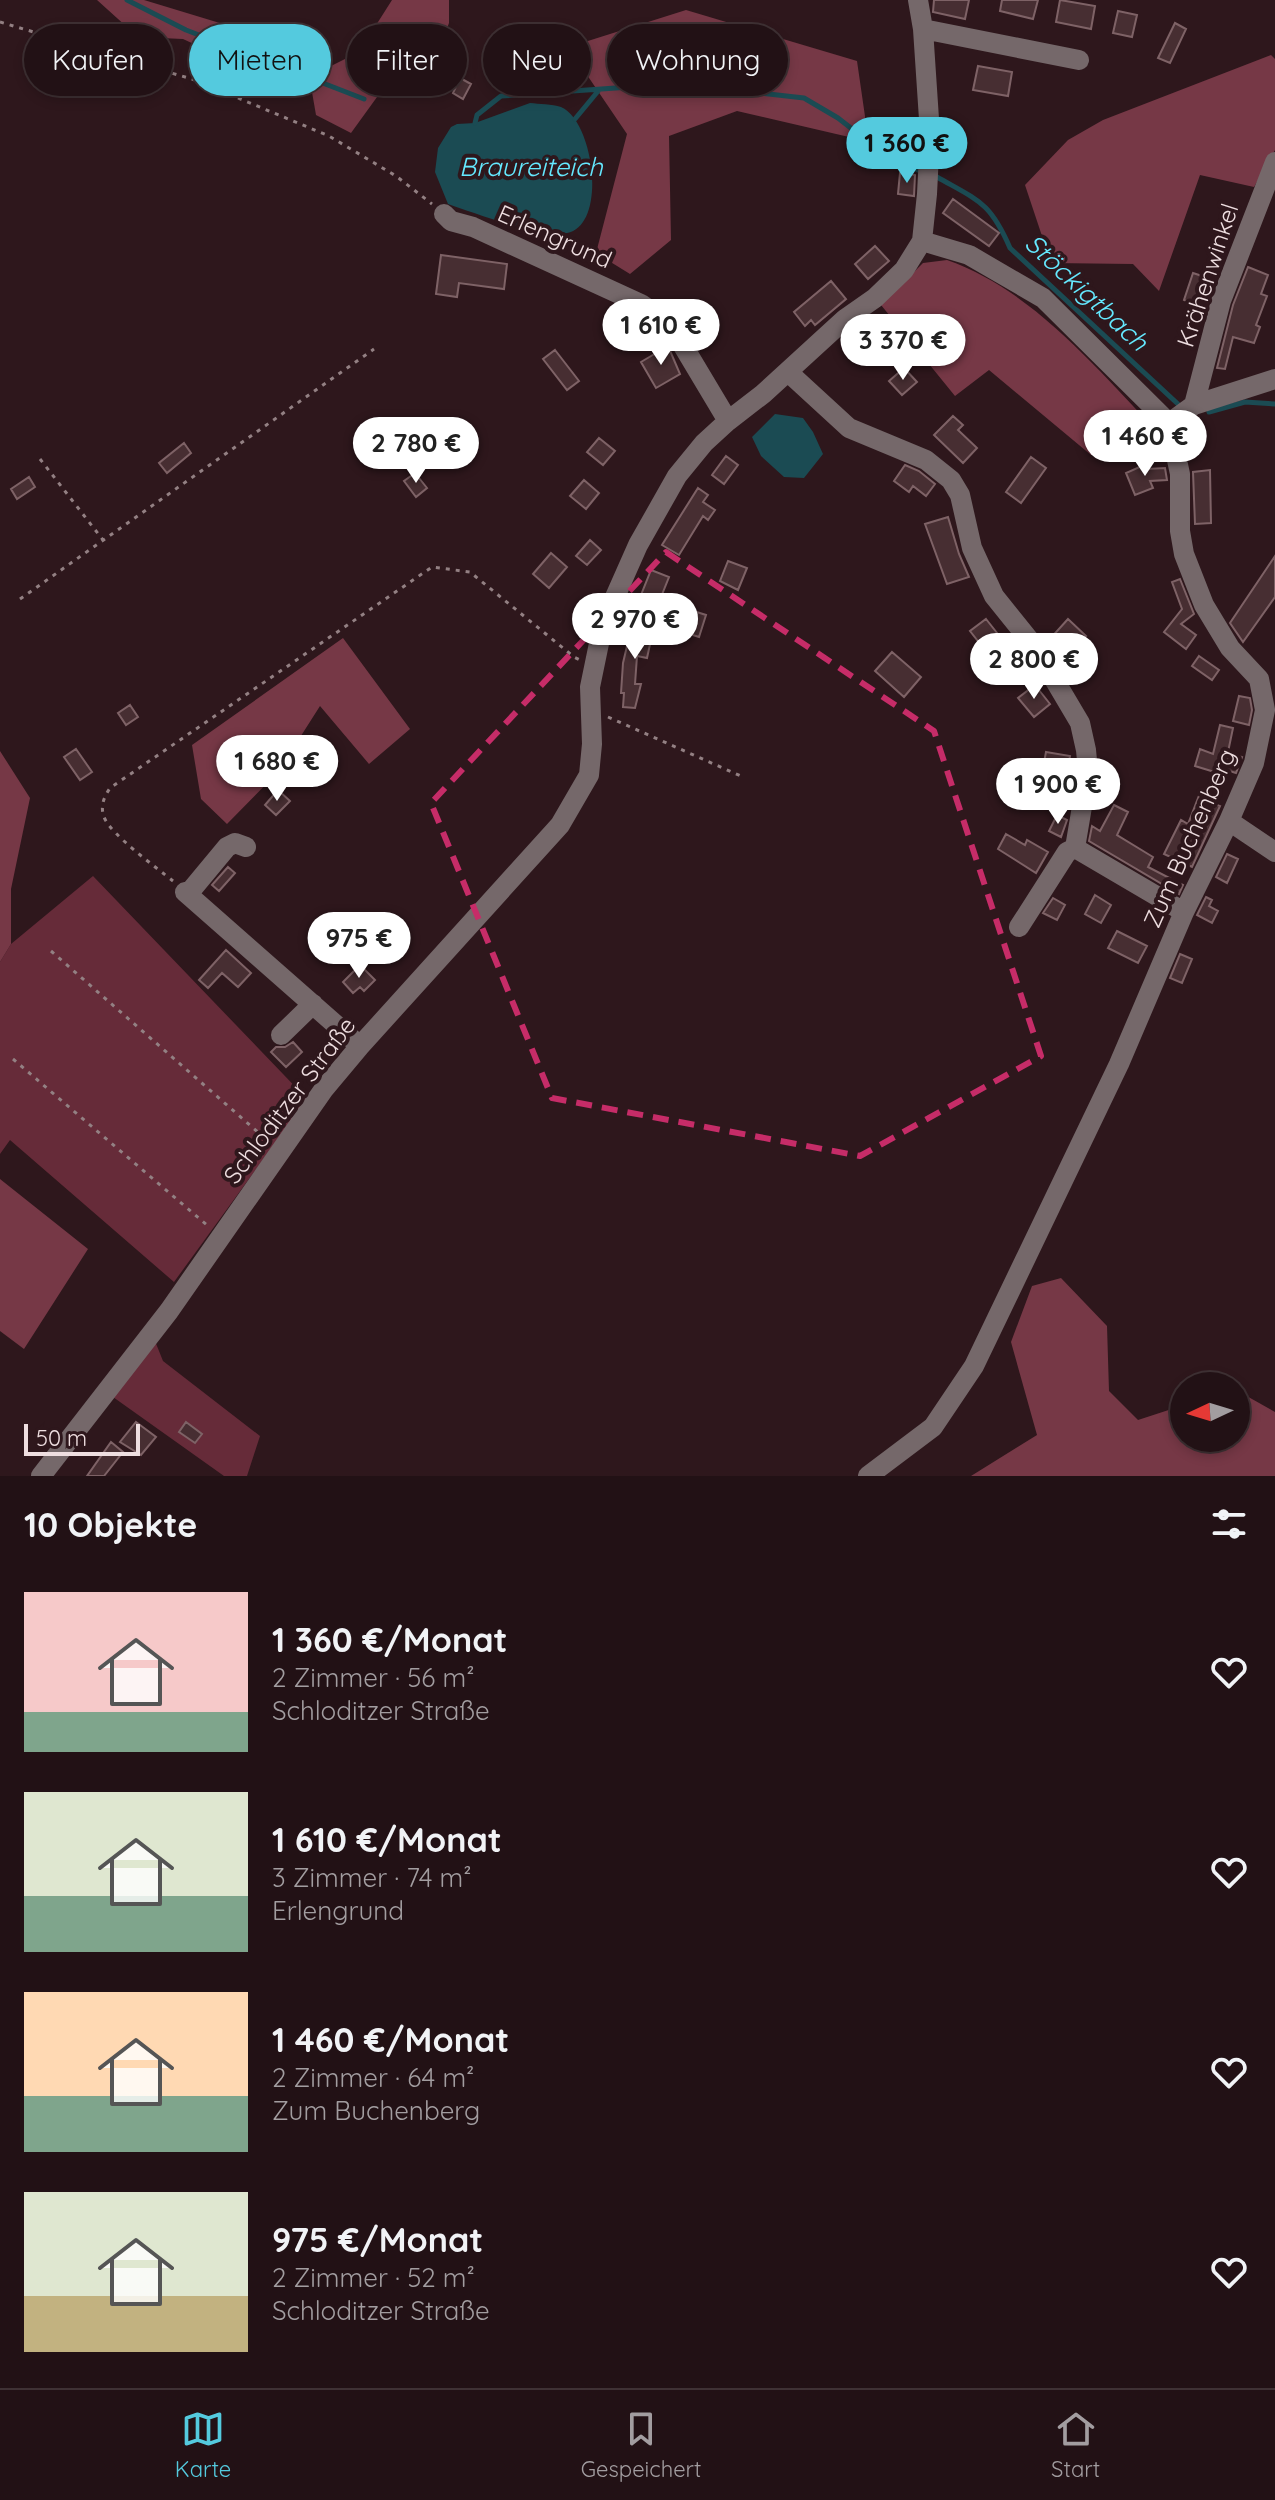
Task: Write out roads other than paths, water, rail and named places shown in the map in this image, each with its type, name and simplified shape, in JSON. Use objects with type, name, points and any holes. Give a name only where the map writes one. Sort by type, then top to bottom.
[{"type":"street","name":"Schloditzer Straße","points":[[41,1476],[169,1311],[324,1089],[560,825],[589,775],[590,687],[603,624],[638,545],[677,476],[704,443],[728,421],[788,372],[845,319],[875,298],[904,270],[922,241],[930,134],[918,0]]},
{"type":"street","points":[[923,29],[1079,60]]},
{"type":"street","name":"Krähenwinkel","points":[[1194,405],[1221,301],[1275,162]]},
{"type":"street","name":"Erlengrund","points":[[444,214],[451,221],[473,227],[641,304],[670,324],[728,421]]},
{"type":"street","points":[[922,241],[969,255],[1043,298],[1169,423],[1194,405],[1275,379]]},
{"type":"street","points":[[788,372],[849,428],[926,460],[951,480],[960,495],[972,548],[994,596],[1035,647],[1080,723],[1088,771],[1075,848]]},
{"type":"street","name":"Zum Buchenberg","points":[[868,1476],[933,1427],[974,1366],[1125,1051],[1184,912],[1254,763],[1265,710],[1264,694],[1259,679],[1230,648],[1204,605],[1184,554],[1180,531],[1180,474],[1169,423]]},
{"type":"street","points":[[1229,821],[1275,852]]},
{"type":"street","points":[[246,847],[235,843],[227,847],[186,893],[360,1046]]},
{"type":"street","points":[[1075,848],[1184,912]]},
{"type":"street","points":[[1019,927],[1067,852],[1075,848]]},
{"type":"street","points":[[281,1035],[313,1004]]},
{"type":"water","name":"Braureiteich","points":[[530,103],[561,107],[572,116],[582,131],[588,151],[592,193],[588,212],[580,226],[567,233],[525,228],[448,204],[435,172],[438,148],[451,127],[475,123]]},
{"type":"water","points":[[775,414],[803,418],[823,454],[804,478],[784,477],[761,456],[752,437]]},
{"type":"waterway","name":"Stöckigtbach","points":[[127,0],[186,30],[364,99]]},
{"type":"waterway","name":"Stöckigtbach","points":[[475,123],[477,115],[501,96],[630,87],[673,95],[751,92],[804,98],[838,118],[879,150],[918,170]]},
{"type":"waterway","points":[[575,119],[599,90]]},
{"type":"waterway","name":"Stöckigtbach","points":[[937,177],[982,204],[996,221],[1010,248],[1179,405]]},
{"type":"waterway","name":"Stöckigtbach","points":[[1209,412],[1245,402],[1275,404]]}]
